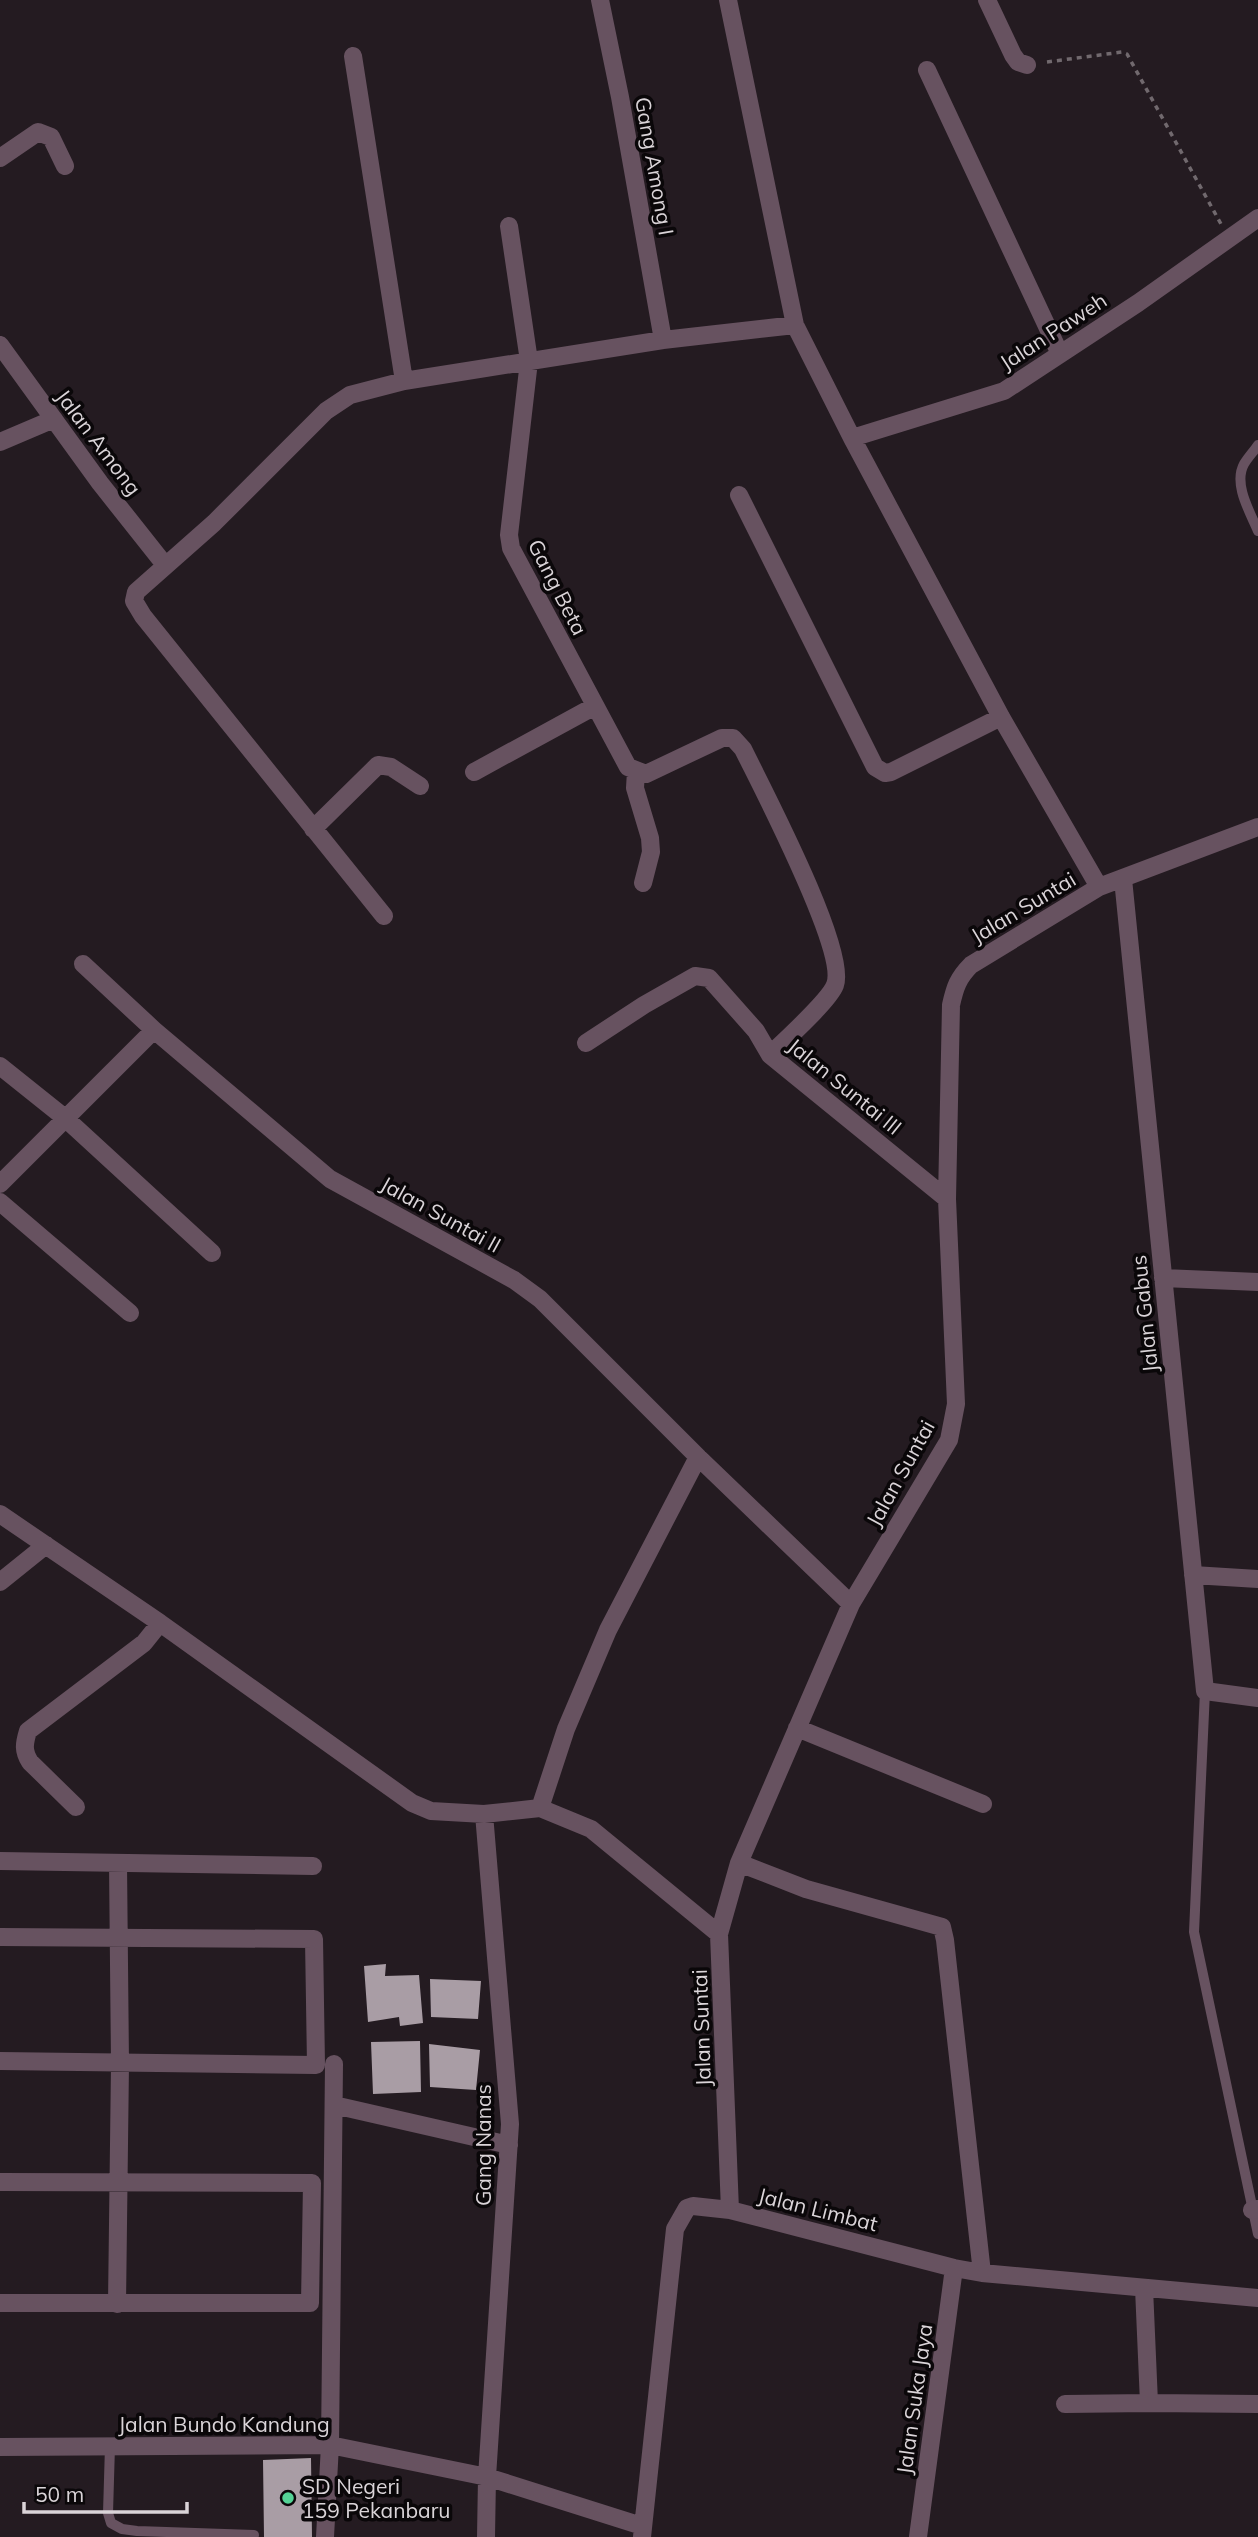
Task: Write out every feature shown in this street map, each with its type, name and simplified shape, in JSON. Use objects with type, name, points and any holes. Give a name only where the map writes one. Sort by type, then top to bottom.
[{"type":"street","name":"Gang Among I","points":[[600,0],[663,340]]},
{"type":"street","points":[[728,0],[795,325],[1001,718],[1099,887]]},
{"type":"street","points":[[986,0],[1013,55],[1018,62],[1027,65]]},
{"type":"street","points":[[354,56],[404,380]]},
{"type":"street","points":[[927,70],[1060,354]]},
{"type":"street","points":[[0,158],[38,132],[51,137],[65,166]]},
{"type":"street","name":"Jalan Paweh","points":[[852,438],[1004,391],[1138,303],[1258,218]]},
{"type":"street","name":"Gang Beta","points":[[509,226],[529,361],[510,526],[511,548],[628,767],[636,771]]},
{"type":"street","points":[[384,916],[143,617],[134,601],[136,592],[214,523],[326,411],[350,396],[404,380],[663,340],[795,325]]},
{"type":"street","name":"Jalan Among","points":[[0,345],[100,483],[165,565]]},
{"type":"street","points":[[0,442],[54,419]]},
{"type":"street","points":[[739,495],[875,767],[885,773],[891,772],[1001,718]]},
{"type":"street","points":[[474,772],[595,706]]},
{"type":"street","points":[[643,883],[651,852],[650,838],[635,788],[636,771],[646,774],[722,738],[733,738],[743,749],[805,877],[834,955],[837,976],[830,993],[770,1055]]},
{"type":"street","points":[[313,829],[378,765],[391,767],[420,786]]},
{"type":"street","name":"Jalan Suntai","points":[[730,2210],[719,1934],[739,1863],[851,1604],[949,1440],[954,1422],[956,1404],[947,1199],[951,1005],[959,978],[971,965],[1099,887],[1258,827]]},
{"type":"street","name":"Jalan Gabus","points":[[1123,878],[1205,1691]]},
{"type":"street","name":"Jalan Suntai II","points":[[83,964],[154,1030],[330,1179],[514,1280],[540,1299],[698,1457],[851,1604]]},
{"type":"street","name":"Jalan Suntai III","points":[[586,1043],[695,976],[709,978],[756,1031],[770,1055],[947,1199]]},
{"type":"street","points":[[0,1184],[154,1030]]},
{"type":"street","points":[[0,1066],[65,1118],[212,1253]]},
{"type":"street","points":[[0,1202],[130,1313]]},
{"type":"street","points":[[1163,1278],[1258,1282]]},
{"type":"street","points":[[540,1808],[566,1729],[608,1630],[698,1457]]},
{"type":"street","points":[[0,1514],[160,1623],[412,1803],[431,1811],[484,1814],[540,1808],[591,1829],[719,1934]]},
{"type":"street","points":[[0,1582],[46,1545]]},
{"type":"street","points":[[1193,1575],[1258,1579]]},
{"type":"street","points":[[76,1807],[30,1762],[25,1754],[24,1743],[28,1731],[144,1643],[160,1623]]},
{"type":"street","points":[[1205,1691],[1258,1698]]},
{"type":"street","points":[[797,1728],[983,1804]]},
{"type":"street","name":"Gang Nanas","points":[[484,1814],[510,2124],[487,2477],[486,2537]]},
{"type":"street","points":[[0,1861],[313,1866]]},
{"type":"street","points":[[117,2304],[120,2064],[118,1863]]},
{"type":"street","points":[[739,1863],[806,1889],[942,1927],[982,2273]]},
{"type":"street","points":[[0,1937],[314,1939],[316,2065],[0,2061]]},
{"type":"street","points":[[325,2537],[330,2445],[334,2064]]},
{"type":"street","points":[[334,2105],[509,2145]]},
{"type":"street","points":[[0,2182],[312,2183],[310,2302],[0,2303]]},
{"type":"street","name":"Jalan Limbat","points":[[642,2532],[675,2229],[687,2208],[693,2206],[730,2210],[982,2273],[1258,2298]]},
{"type":"street","name":"Jalan Suka Jaya","points":[[918,2537],[954,2268]]},
{"type":"street","points":[[1144,2288],[1149,2403]]},
{"type":"street","points":[[1065,2404],[1258,2404]]},
{"type":"street","name":"Jalan Bundo Kandung","points":[[0,2447],[330,2445],[487,2477],[642,2532]]},
{"type":"lane","points":[[1258,445],[1242,467],[1241,480],[1243,494],[1258,531]]},
{"type":"lane","points":[[1205,1691],[1194,1932],[1255,2209],[1258,2234]]},
{"type":"lane","points":[[110,2446],[108,2513],[111,2523],[122,2529],[137,2531],[254,2535]]},
{"type":"path","points":[[1027,65],[1122,52],[1127,54],[1229,239]]},
{"type":"building","points":[[386,1964],[385,1976],[419,1975],[423,2023],[400,2026],[399,2017],[368,2022],[364,1966]]},
{"type":"building","points":[[430,1979],[481,1981],[478,2019],[431,2017]]},
{"type":"building","points":[[420,2041],[421,2092],[373,2094],[371,2042]]},
{"type":"building","points":[[429,2044],[480,2050],[476,2090],[430,2087]]},
{"type":"building","name":"SD Negeri 159 Pekanbaru","points":[[311,2458],[312,2537],[264,2537],[263,2460]]},
{"type":"place","name":"SD Negeri 159 Pekanbaru","points":[[288,2498]]}]
